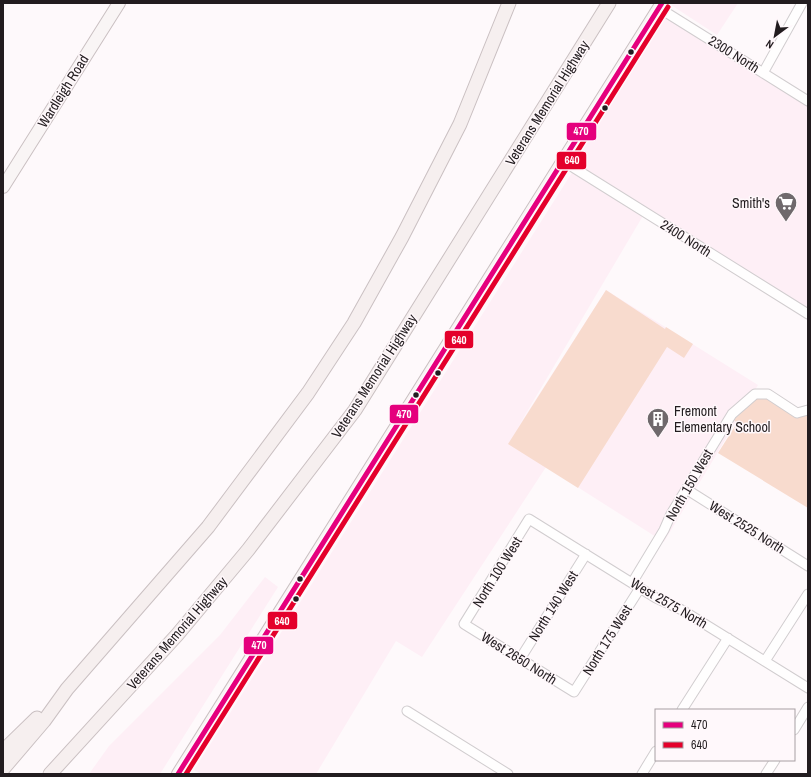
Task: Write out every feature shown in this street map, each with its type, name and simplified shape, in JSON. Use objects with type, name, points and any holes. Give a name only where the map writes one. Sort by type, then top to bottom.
[{"type":"highway","points":[[3,752],[67,689],[208,527],[308,393],[354,323],[402,237],[460,124],[509,3]]},
{"type":"highway","name":"Veterans Memorial Highway","points":[[50,774],[177,635],[243,556],[355,410],[609,3]]},
{"type":"highway","points":[[3,769],[44,721],[67,689]]},
{"type":"main road","name":"Wardleigh Road","points":[[4,182],[119,3]]},
{"type":"main road","points":[[182,773],[298,584],[661,5]]},
{"type":"street","points":[[764,73],[802,3]]},
{"type":"street","name":"2300 North","points":[[661,5],[764,73],[808,100]]},
{"type":"street","name":"2400 North","points":[[564,161],[808,314]]},
{"type":"street","name":"North 150 West","points":[[632,582],[664,530],[671,514],[732,414],[755,394],[768,394],[797,413],[808,410]]},
{"type":"street","name":"West 2525 North","points":[[686,489],[808,566]]},
{"type":"street","name":"West 2575 North","points":[[529,520],[656,598],[682,610],[808,688]]},
{"type":"street","name":"North 100 West","points":[[464,624],[529,520]]},
{"type":"street","name":"North 140 West","points":[[520,659],[586,554]]},
{"type":"street","name":"North 175 West","points":[[574,692],[640,588]]},
{"type":"street","points":[[765,662],[808,594]]},
{"type":"street","name":"West 2650 North","points":[[464,624],[574,692]]},
{"type":"street","points":[[683,709],[728,638]]},
{"type":"street","points":[[795,728],[808,707]]},
{"type":"street","points":[[407,711],[506,773]]},
{"type":"street","points":[[642,774],[655,753]]},
{"type":"street","points":[[766,774],[774,761]]},
{"type":"shaded area","points":[[668,3],[738,3],[717,35]]},
{"type":"shaded area","points":[[659,9],[808,103],[808,309],[647,209],[518,427],[606,290],[758,385],[664,542],[546,467],[422,657],[396,641],[316,774],[201,774],[194,770],[573,171],[566,158]]},
{"type":"shaded area","points":[[606,290],[665,329],[666,327],[693,344],[684,358],[667,347],[578,488],[508,444]]},
{"type":"shaded area","points":[[755,398],[767,398],[808,413],[808,508],[718,453],[737,423],[734,420],[743,406]]},
{"type":"shaded area","points":[[265,577],[278,587],[160,774],[89,774],[109,746],[220,635]]},
{"type":"transit line","name":"470","points":[[178,774],[662,3]]},
{"type":"transit line","name":"640","points":[[186,774],[668,7]]},
{"type":"place","name":"Smith's","points":[[786,222]]},
{"type":"place","name":"Fremont Elementary School","points":[[658,438]]}]
